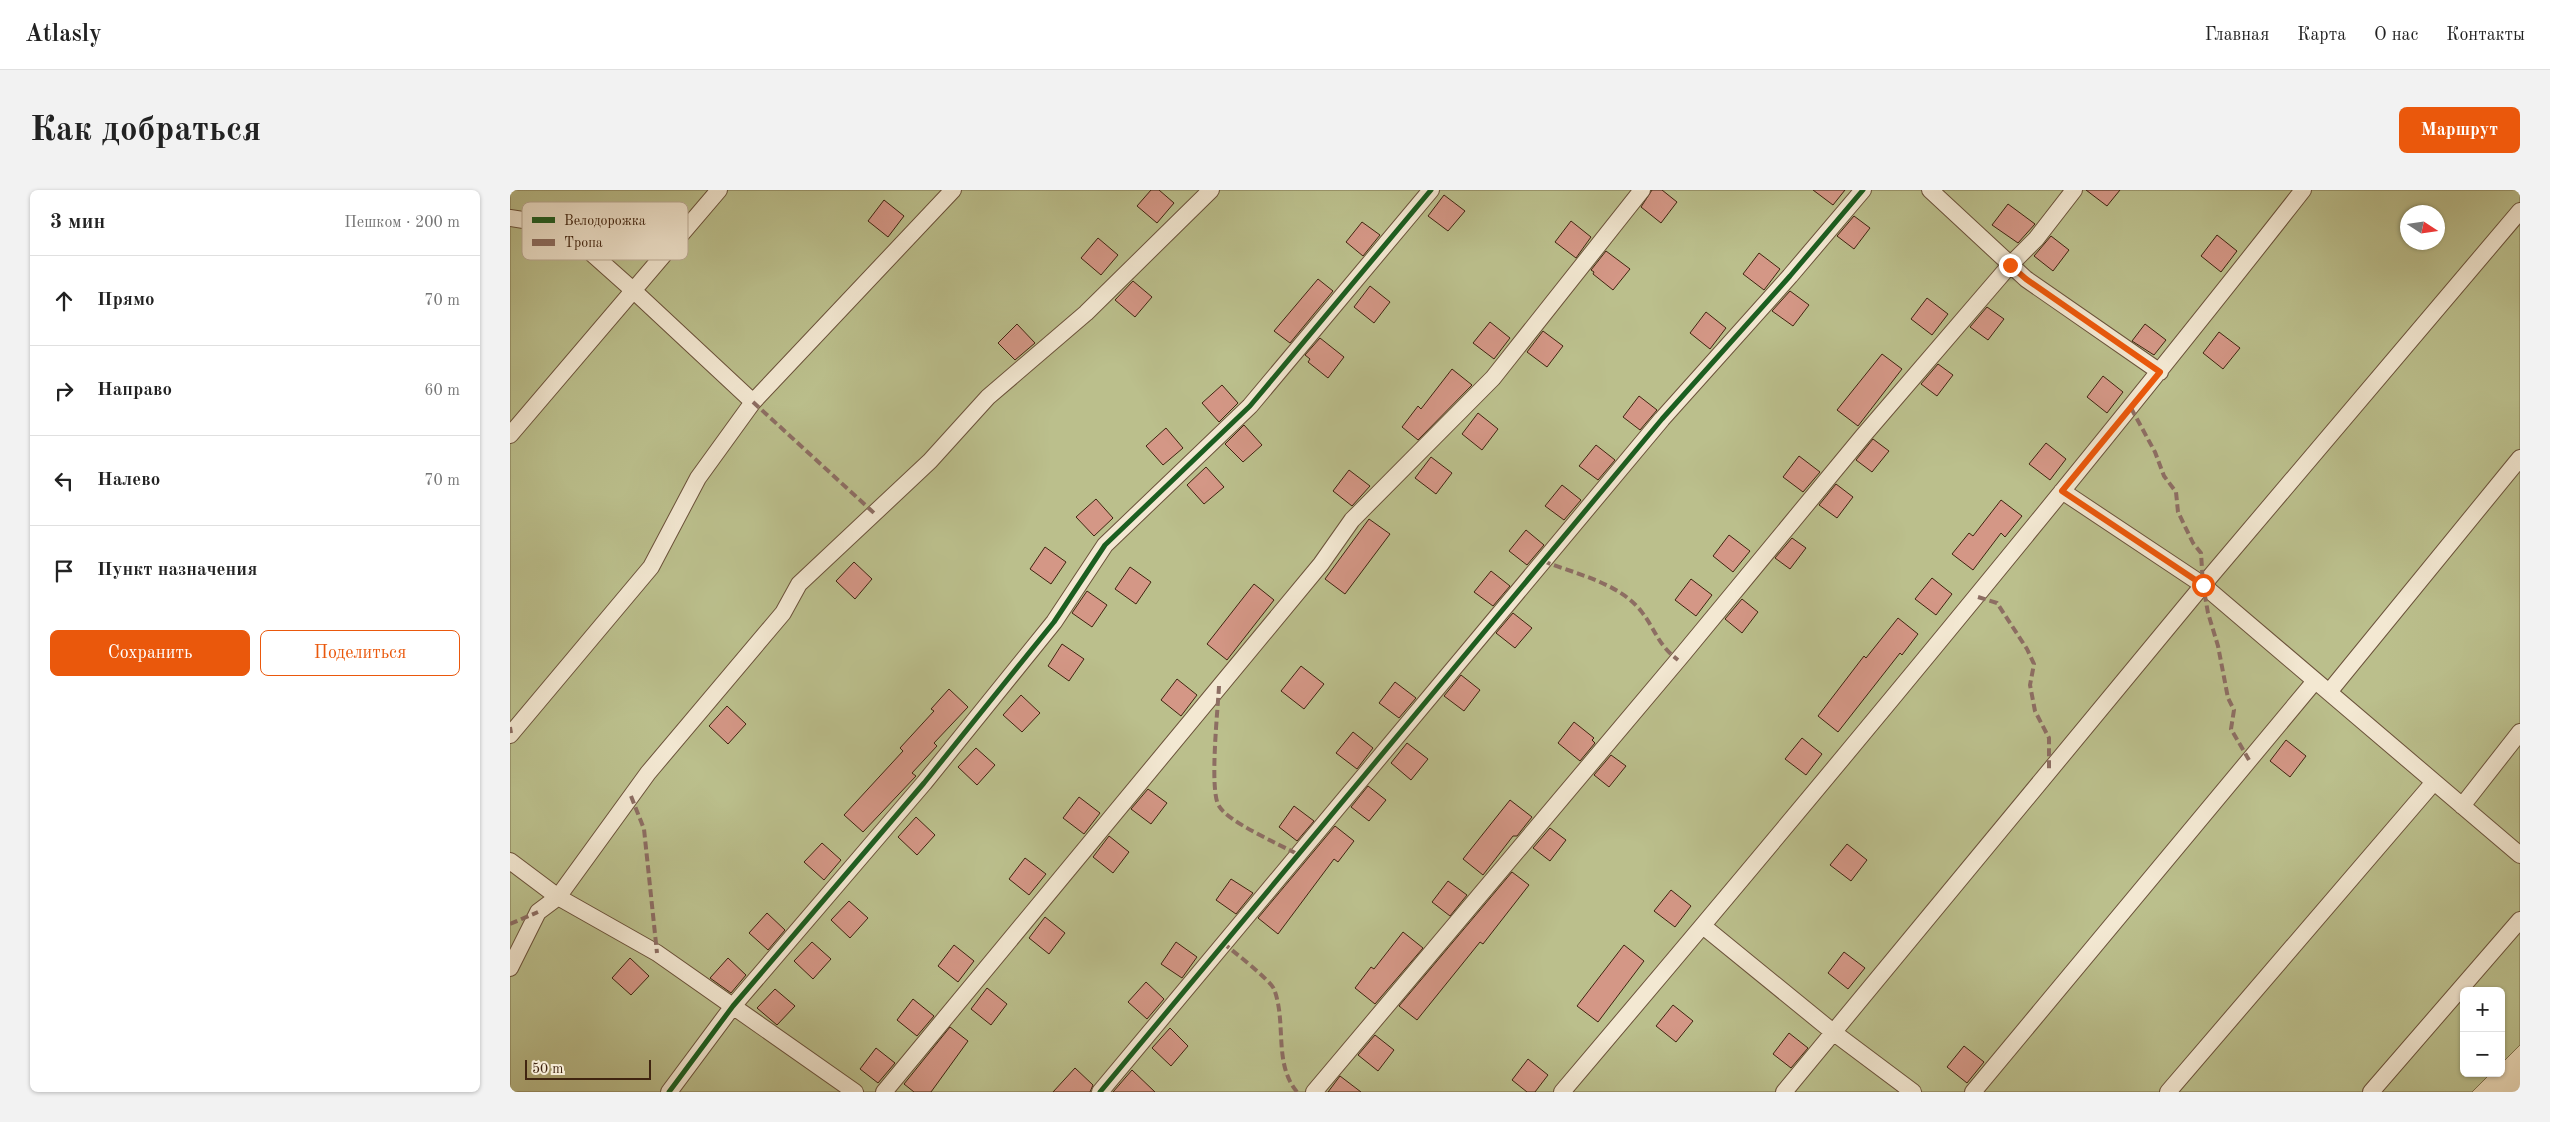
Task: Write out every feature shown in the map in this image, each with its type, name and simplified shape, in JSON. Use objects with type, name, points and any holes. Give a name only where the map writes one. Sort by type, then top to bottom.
[{"type":"street","points":[[688,226],[719,190]]},
{"type":"street","points":[[510,735],[651,567],[698,478],[753,402],[953,190]]},
{"type":"street","points":[[510,968],[538,912],[558,896],[648,773],[783,613],[799,584],[930,461],[988,397],[1086,313],[1211,190]]},
{"type":"street","points":[[668,1092],[733,1006],[924,783],[1054,622],[1105,545],[1250,406],[1431,190]]},
{"type":"street","points":[[884,1092],[1321,564],[1352,520],[1493,378],[1642,190]]},
{"type":"street","points":[[1100,1092],[1662,419],[1863,190]]},
{"type":"street","points":[[1930,190],[2026,279],[2160,372]]},
{"type":"street","points":[[1314,1092],[1683,654],[1863,436],[2010,265],[2036,238],[2074,190]]},
{"type":"street","points":[[1562,1092],[1978,596],[2160,372],[2303,190]]},
{"type":"street","points":[[1784,1092],[2203,585],[2520,212]]},
{"type":"street","points":[[600,260],[753,402]]},
{"type":"street","points":[[510,435],[660,260]]},
{"type":"street","points":[[2328,692],[2520,458]]},
{"type":"street","points":[[2062,491],[2203,585],[2520,855]]},
{"type":"street","points":[[1973,1092],[2315,681]]},
{"type":"street","points":[[2462,806],[2520,732]]},
{"type":"street","points":[[2168,1092],[2434,782]]},
{"type":"street","points":[[510,862],[558,896],[657,953],[855,1092]]},
{"type":"street","points":[[2371,1092],[2520,920]]},
{"type":"street","points":[[1703,926],[1833,1032],[1913,1092]]},
{"type":"green space","points":[[510,190],[2520,190],[2520,1045],[2505,1060],[2505,987],[2460,987],[2460,1077],[2487,1077],[2472,1092],[510,1092]]},
{"type":"building","points":[[1151,190],[1159,190],[1174,203],[1157,223],[1137,206]]},
{"type":"building","points":[[1652,190],[1662,190],[1677,202],[1661,223],[1641,207]]},
{"type":"building","points":[[1813,190],[1845,190],[1833,205]]},
{"type":"building","points":[[2086,190],[2120,190],[2107,206]]},
{"type":"building","points":[[1444,195],[1465,211],[1448,231],[1428,216]]},
{"type":"building","points":[[884,200],[904,216],[888,237],[868,221]]},
{"type":"building","points":[[2008,204],[2035,224],[2018,243],[1992,225]]},
{"type":"building","points":[[1854,216],[1870,228],[1854,249],[1837,236]]},
{"type":"building","points":[[1571,221],[1591,237],[1576,258],[1555,242]]},
{"type":"building","points":[[1362,222],[1380,235],[1363,256],[1346,242]]},
{"type":"building","points":[[2217,235],[2237,251],[2221,272],[2201,256]]},
{"type":"building","points":[[2051,236],[2069,250],[2053,271],[2034,256]]},
{"type":"building","points":[[1098,238],[1118,255],[1101,275],[1081,258]]},
{"type":"building","points":[[1606,251],[1630,269],[1613,290],[1593,274],[1594,272],[1591,270]]},
{"type":"building","points":[[1759,253],[1780,269],[1764,290],[1743,274]]},
{"type":"building","points":[[1318,279],[1333,291],[1290,343],[1274,331]]},
{"type":"building","points":[[1133,281],[1152,297],[1135,317],[1115,300]]},
{"type":"building","points":[[1370,286],[1390,302],[1374,323],[1354,307]]},
{"type":"building","points":[[1790,291],[1809,305],[1793,326],[1772,311]]},
{"type":"building","points":[[1927,298],[1948,314],[1932,335],[1911,319]]},
{"type":"building","points":[[1987,307],[2004,319],[1988,340],[1970,327]]},
{"type":"building","points":[[1706,312],[1726,328],[1710,349],[1690,333]]},
{"type":"building","points":[[1490,322],[1510,338],[1494,359],[1473,343]]},
{"type":"building","points":[[1017,324],[1035,343],[1015,360],[998,343]]},
{"type":"building","points":[[2145,324],[2166,340],[2154,355],[2132,341]]},
{"type":"building","points":[[1543,331],[1563,346],[1547,367],[1527,352]]},
{"type":"building","points":[[2219,332],[2240,348],[2223,369],[2203,353]]},
{"type":"building","points":[[1320,338],[1344,357],[1328,378],[1308,362],[1310,359],[1305,355]]},
{"type":"building","points":[[1882,354],[1902,369],[1858,426],[1837,410]]},
{"type":"building","points":[[1938,364],[1953,375],[1937,396],[1921,384]]},
{"type":"building","points":[[1452,369],[1472,385],[1418,440],[1402,427],[1418,406],[1421,409]]},
{"type":"building","points":[[2103,376],[2123,392],[2107,413],[2087,397]]},
{"type":"building","points":[[1222,385],[1238,403],[1219,422],[1202,403]]},
{"type":"building","points":[[1639,396],[1657,410],[1640,430],[1623,417]]},
{"type":"building","points":[[1478,413],[1498,429],[1482,450],[1462,434]]},
{"type":"building","points":[[1244,425],[1262,445],[1243,462],[1225,444]]},
{"type":"building","points":[[1166,428],[1183,448],[1163,465],[1146,446]]},
{"type":"building","points":[[1873,439],[1889,451],[1872,472],[1856,460]]},
{"type":"building","points":[[2046,443],[2066,459],[2050,480],[2029,464]]},
{"type":"building","points":[[1596,445],[1615,460],[1598,480],[1579,466]]},
{"type":"building","points":[[1799,456],[1820,472],[1803,492],[1783,477]]},
{"type":"building","points":[[1431,457],[1452,473],[1436,494],[1415,478]]},
{"type":"building","points":[[1206,467],[1224,487],[1204,504],[1187,485]]},
{"type":"building","points":[[1349,470],[1370,486],[1352,506],[1333,491]]},
{"type":"building","points":[[1836,484],[1853,497],[1837,518],[1819,505]]},
{"type":"building","points":[[1562,485],[1581,500],[1564,520],[1545,506]]},
{"type":"building","points":[[1096,499],[1113,518],[1094,536],[1076,517]]},
{"type":"building","points":[[2001,500],[2022,516],[2005,537],[2001,533],[1973,570],[1952,554],[1969,533],[1973,536]]},
{"type":"building","points":[[1369,519],[1390,534],[1345,594],[1325,579]]},
{"type":"building","points":[[1526,530],[1544,545],[1527,565],[1509,551]]},
{"type":"building","points":[[1729,535],[1750,551],[1733,572],[1713,556]]},
{"type":"building","points":[[1792,538],[1806,548],[1790,569],[1775,558]]},
{"type":"building","points":[[1045,547],[1066,562],[1051,584],[1030,569]]},
{"type":"building","points":[[854,562],[872,579],[855,599],[836,581]]},
{"type":"building","points":[[1130,567],[1151,582],[1136,604],[1115,589]]},
{"type":"building","points":[[1491,571],[1510,586],[1493,606],[1474,592]]},
{"type":"building","points":[[1932,578],[1952,594],[1936,615],[1915,599]]},
{"type":"building","points":[[1691,579],[1712,595],[1696,616],[1675,600]]},
{"type":"building","points":[[1254,584],[1274,600],[1227,660],[1207,644]]},
{"type":"building","points":[[1087,591],[1107,605],[1092,627],[1072,613]]},
{"type":"building","points":[[1742,599],[1758,612],[1742,633],[1725,619]]},
{"type":"building","points":[[1513,613],[1532,628],[1515,648],[1496,633]]},
{"type":"building","points":[[1898,618],[1918,634],[1902,655],[1900,653],[1838,732],[1818,716],[1864,656],[1866,658]]},
{"type":"building","points":[[1062,644],[1084,659],[1069,681],[1048,666]]},
{"type":"building","points":[[1301,666],[1324,684],[1304,709],[1281,691]]},
{"type":"building","points":[[1461,675],[1480,690],[1464,711],[1444,696]]},
{"type":"building","points":[[1177,679],[1197,695],[1181,716],[1161,700]]},
{"type":"building","points":[[1395,682],[1416,698],[1399,718],[1379,703]]},
{"type":"building","points":[[949,689],[968,707],[934,743],[937,746],[912,773],[916,776],[863,832],[844,815],[903,751],[900,748],[934,711],[931,709]]},
{"type":"building","points":[[1021,695],[1040,713],[1022,732],[1003,715]]},
{"type":"building","points":[[727,706],[746,724],[728,744],[709,726]]},
{"type":"building","points":[[1574,722],[1594,738],[1592,740],[1595,743],[1580,761],[1558,743]]},
{"type":"building","points":[[1353,732],[1373,748],[1357,769],[1336,753]]},
{"type":"building","points":[[1802,738],[1822,754],[1806,775],[1785,759]]},
{"type":"building","points":[[2286,740],[2306,756],[2290,777],[2270,761]]},
{"type":"building","points":[[1407,743],[1428,759],[1411,780],[1391,763]]},
{"type":"building","points":[[976,748],[995,765],[977,785],[958,767]]},
{"type":"building","points":[[1611,755],[1626,766],[1609,787],[1594,775]]},
{"type":"building","points":[[1368,786],[1386,800],[1369,821],[1351,807]]},
{"type":"building","points":[[1148,789],[1167,803],[1151,824],[1131,809]]},
{"type":"building","points":[[1079,797],[1100,813],[1084,834],[1063,818]]},
{"type":"building","points":[[1510,800],[1532,817],[1517,836],[1513,836],[1483,875],[1463,859]]},
{"type":"building","points":[[1294,806],[1314,821],[1297,841],[1279,827]]},
{"type":"building","points":[[916,817],[935,835],[917,855],[898,837]]},
{"type":"building","points":[[1335,826],[1354,841],[1338,862],[1334,859],[1278,934],[1258,918]]},
{"type":"building","points":[[1550,828],[1566,840],[1550,861],[1533,848]]},
{"type":"building","points":[[1109,836],[1129,852],[1113,873],[1093,857]]},
{"type":"building","points":[[822,843],[841,860],[824,880],[804,862]]},
{"type":"building","points":[[1847,844],[1867,860],[1851,881],[1830,865]]},
{"type":"building","points":[[1025,858],[1046,874],[1029,895],[1009,879]]},
{"type":"building","points":[[1512,872],[1529,885],[1483,944],[1480,942],[1417,1020],[1399,1006]]},
{"type":"building","points":[[1231,879],[1253,893],[1236,914],[1216,900]]},
{"type":"building","points":[[1448,881],[1467,895],[1450,916],[1432,902]]},
{"type":"building","points":[[1671,890],[1691,906],[1675,927],[1654,911]]},
{"type":"building","points":[[849,901],[868,918],[850,938],[831,920]]},
{"type":"building","points":[[767,913],[785,930],[768,950],[749,933]]},
{"type":"building","points":[[1045,917],[1065,933],[1049,954],[1029,938]]},
{"type":"building","points":[[1403,932],[1423,948],[1375,1004],[1355,988],[1371,967],[1374,969]]},
{"type":"building","points":[[812,942],[831,959],[813,979],[794,961]]},
{"type":"building","points":[[1176,942],[1197,957],[1182,978],[1161,964]]},
{"type":"building","points":[[954,945],[974,961],[958,982],[938,966]]},
{"type":"building","points":[[1624,945],[1644,961],[1598,1022],[1577,1006]]},
{"type":"building","points":[[1844,952],[1865,968],[1848,989],[1828,973]]},
{"type":"building","points":[[630,958],[649,976],[631,995],[612,978]]},
{"type":"building","points":[[728,958],[746,975],[731,993],[710,978]]},
{"type":"building","points":[[1146,982],[1164,999],[1147,1019],[1128,1002]]},
{"type":"building","points":[[987,988],[1007,1004],[991,1025],[971,1009]]},
{"type":"building","points":[[775,989],[795,1006],[777,1025],[757,1008]]},
{"type":"building","points":[[913,999],[934,1016],[917,1036],[897,1020]]},
{"type":"building","points":[[1673,1005],[1693,1021],[1676,1042],[1656,1026]]},
{"type":"building","points":[[950,1027],[968,1041],[931,1092],[914,1092],[904,1084]]},
{"type":"building","points":[[1170,1028],[1188,1046],[1171,1066],[1152,1048]]},
{"type":"building","points":[[1789,1033],[1808,1048],[1791,1068],[1773,1054]]},
{"type":"building","points":[[1375,1035],[1394,1050],[1378,1071],[1358,1055]]},
{"type":"building","points":[[1964,1046],[1984,1062],[1967,1083],[1947,1067]]},
{"type":"building","points":[[876,1048],[895,1063],[878,1083],[860,1069]]},
{"type":"building","points":[[1528,1059],[1548,1075],[1535,1092],[1527,1092],[1512,1080]]},
{"type":"building","points":[[1075,1068],[1093,1085],[1090,1092],[1053,1092]]},
{"type":"building","points":[[1132,1070],[1155,1092],[1113,1092]]},
{"type":"building","points":[[1340,1076],[1361,1092],[1328,1092]]},
{"type":"marked path","points":[[753,402],[874,513]]},
{"type":"marked path","points":[[2131,408],[2155,452],[2164,476],[2176,492],[2178,512],[2193,543],[2201,553],[2203,585],[2208,613],[2218,646],[2228,698],[2234,710],[2231,729],[2249,760]]},
{"type":"marked path","points":[[1543,561],[1596,580],[1632,601],[1646,618],[1665,648],[1678,660]]},
{"type":"marked path","points":[[1978,597],[1997,603],[2027,649],[2034,664],[2030,685],[2035,711],[2049,738],[2049,770]]},
{"type":"marked path","points":[[1219,686],[1214,767],[1216,797],[1219,806],[1232,819],[1243,826],[1297,854]]},
{"type":"marked path","points":[[510,727],[511,733]]},
{"type":"marked path","points":[[631,796],[644,829],[657,953]]},
{"type":"marked path","points":[[510,924],[538,912]]},
{"type":"marked path","points":[[1223,943],[1259,973],[1274,989],[1280,1015],[1285,1068],[1297,1092]]},
{"type":"cycle path","points":[[669,1092],[733,1006],[924,783],[1054,622],[1105,545],[1250,406],[1431,190]]},
{"type":"cycle path","points":[[1100,1092],[1662,419],[1790,276],[1863,190]]},
{"type":"route","points":[[2010,265],[2026,279],[2160,372],[2062,491],[2203,585]]}]
